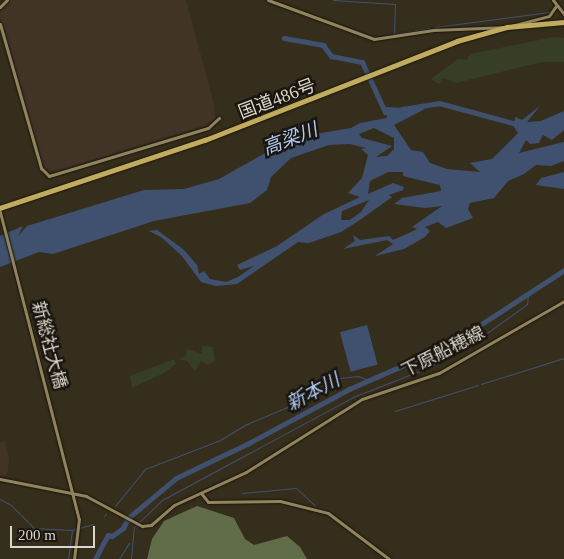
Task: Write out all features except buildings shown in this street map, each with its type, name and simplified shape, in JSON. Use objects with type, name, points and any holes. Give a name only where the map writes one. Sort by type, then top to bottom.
[{"type":"highway","name":"国道486号","points":[[0,208],[205,140],[457,41],[507,27],[564,22]]},
{"type":"street","points":[[0,7],[7,0]]},
{"type":"street","points":[[268,0],[370,39],[500,25],[564,14]]},
{"type":"street","points":[[553,0],[564,14]]},
{"type":"street","points":[[551,15],[556,6]]},
{"type":"street","points":[[500,25],[507,27],[514,23]]},
{"type":"street","points":[[0,24],[41,168],[48,176],[208,128],[218,118]]},
{"type":"street","name":"新総社大橋","points":[[1,214],[74,493],[80,535],[74,559]]},
{"type":"street","name":"下原船穂線","points":[[74,493],[92,498],[139,525],[151,525],[174,505],[246,472],[362,399],[439,373],[564,301]]},
{"type":"street","points":[[0,479],[74,493]]},
{"type":"street","points":[[201,493],[208,502],[280,501],[328,513],[389,559]]},
{"type":"shaded area","points":[[10,0],[186,0],[214,104],[215,119],[204,126],[56,171],[48,170],[41,162],[0,16],[1,10]]},
{"type":"shaded area","points":[[5,441],[9,460],[7,476],[0,475],[0,442]]},
{"type":"green space","points":[[554,37],[564,38],[564,62],[542,62],[456,83],[443,78],[439,84],[431,79],[458,59],[467,60],[470,54]]},
{"type":"green space","points":[[202,346],[213,347],[215,361],[207,365],[201,361],[195,371],[187,361],[178,359],[186,356],[187,349],[202,354]]},
{"type":"green space","points":[[174,359],[176,364],[164,373],[132,388],[130,376]]},
{"type":"green space","points":[[197,506],[234,518],[245,539],[254,545],[287,536],[300,547],[307,559],[147,559],[152,539],[164,521]]},
{"type":"water","name":"高梁川","points":[[540,106],[527,122],[541,121],[564,111],[564,130],[552,140],[543,135],[539,143],[530,144],[526,140],[519,153],[564,142],[564,161],[551,166],[536,165],[524,174],[508,181],[494,198],[470,203],[468,209],[473,218],[446,228],[438,222],[425,227],[430,231],[425,237],[404,249],[375,256],[393,244],[387,240],[343,249],[355,241],[353,235],[360,240],[389,236],[393,240],[417,229],[412,227],[442,206],[425,208],[394,204],[402,198],[441,191],[440,185],[403,176],[403,172],[388,172],[370,181],[368,194],[393,183],[404,187],[403,190],[389,195],[392,197],[360,220],[341,232],[309,243],[298,242],[237,284],[216,286],[201,282],[182,256],[161,237],[149,231],[157,230],[183,249],[197,265],[199,274],[204,271],[210,279],[226,282],[238,277],[254,266],[240,270],[237,265],[277,246],[324,214],[360,197],[348,193],[362,178],[368,155],[361,149],[366,148],[350,144],[329,145],[291,158],[271,177],[267,190],[250,203],[154,221],[53,254],[39,252],[0,267],[0,236],[23,226],[18,236],[27,226],[144,190],[184,189],[219,179],[292,138],[351,128],[360,123],[387,118],[386,107],[425,109],[394,125],[411,150],[423,152],[430,163],[447,169],[480,172],[470,163],[492,159],[518,133],[514,127],[515,117],[522,120]],"holes":[[[374,128],[394,138],[394,149],[387,156],[376,157],[392,146],[362,138],[359,134]],[[369,200],[361,212],[350,220],[341,220],[342,211]]]},
{"type":"water","points":[[564,172],[564,189],[536,185],[541,178]]},
{"type":"water","points":[[367,325],[378,365],[351,372],[340,332]]},
{"type":"waterway","points":[[333,0],[395,4],[394,34],[429,28]]},
{"type":"waterway","points":[[435,27],[549,12]]},
{"type":"waterway","points":[[284,38],[323,45],[331,56],[362,62],[385,112],[391,111]]},
{"type":"waterway","points":[[402,109],[439,103],[520,125]]},
{"type":"waterway","name":"新本川","points":[[95,559],[108,535],[112,536],[123,528],[128,518],[176,478],[247,444],[349,389],[422,357],[466,334],[564,270]]},
{"type":"waterway","points":[[131,559],[134,527],[162,500],[353,397],[427,368],[473,343],[527,304],[528,295]]},
{"type":"waterway","points":[[481,384],[564,358]]},
{"type":"waterway","points":[[115,506],[145,469],[220,440],[247,424],[304,400],[340,378],[358,376],[368,380]]},
{"type":"waterway","points":[[395,411],[478,385]]},
{"type":"waterway","points":[[242,493],[296,488],[315,506]]},
{"type":"waterway","points":[[0,499],[11,505],[34,528],[72,530],[93,524]]},
{"type":"waterway","points":[[68,559],[72,530]]},
{"type":"waterway","points":[[119,559],[129,543]]}]
